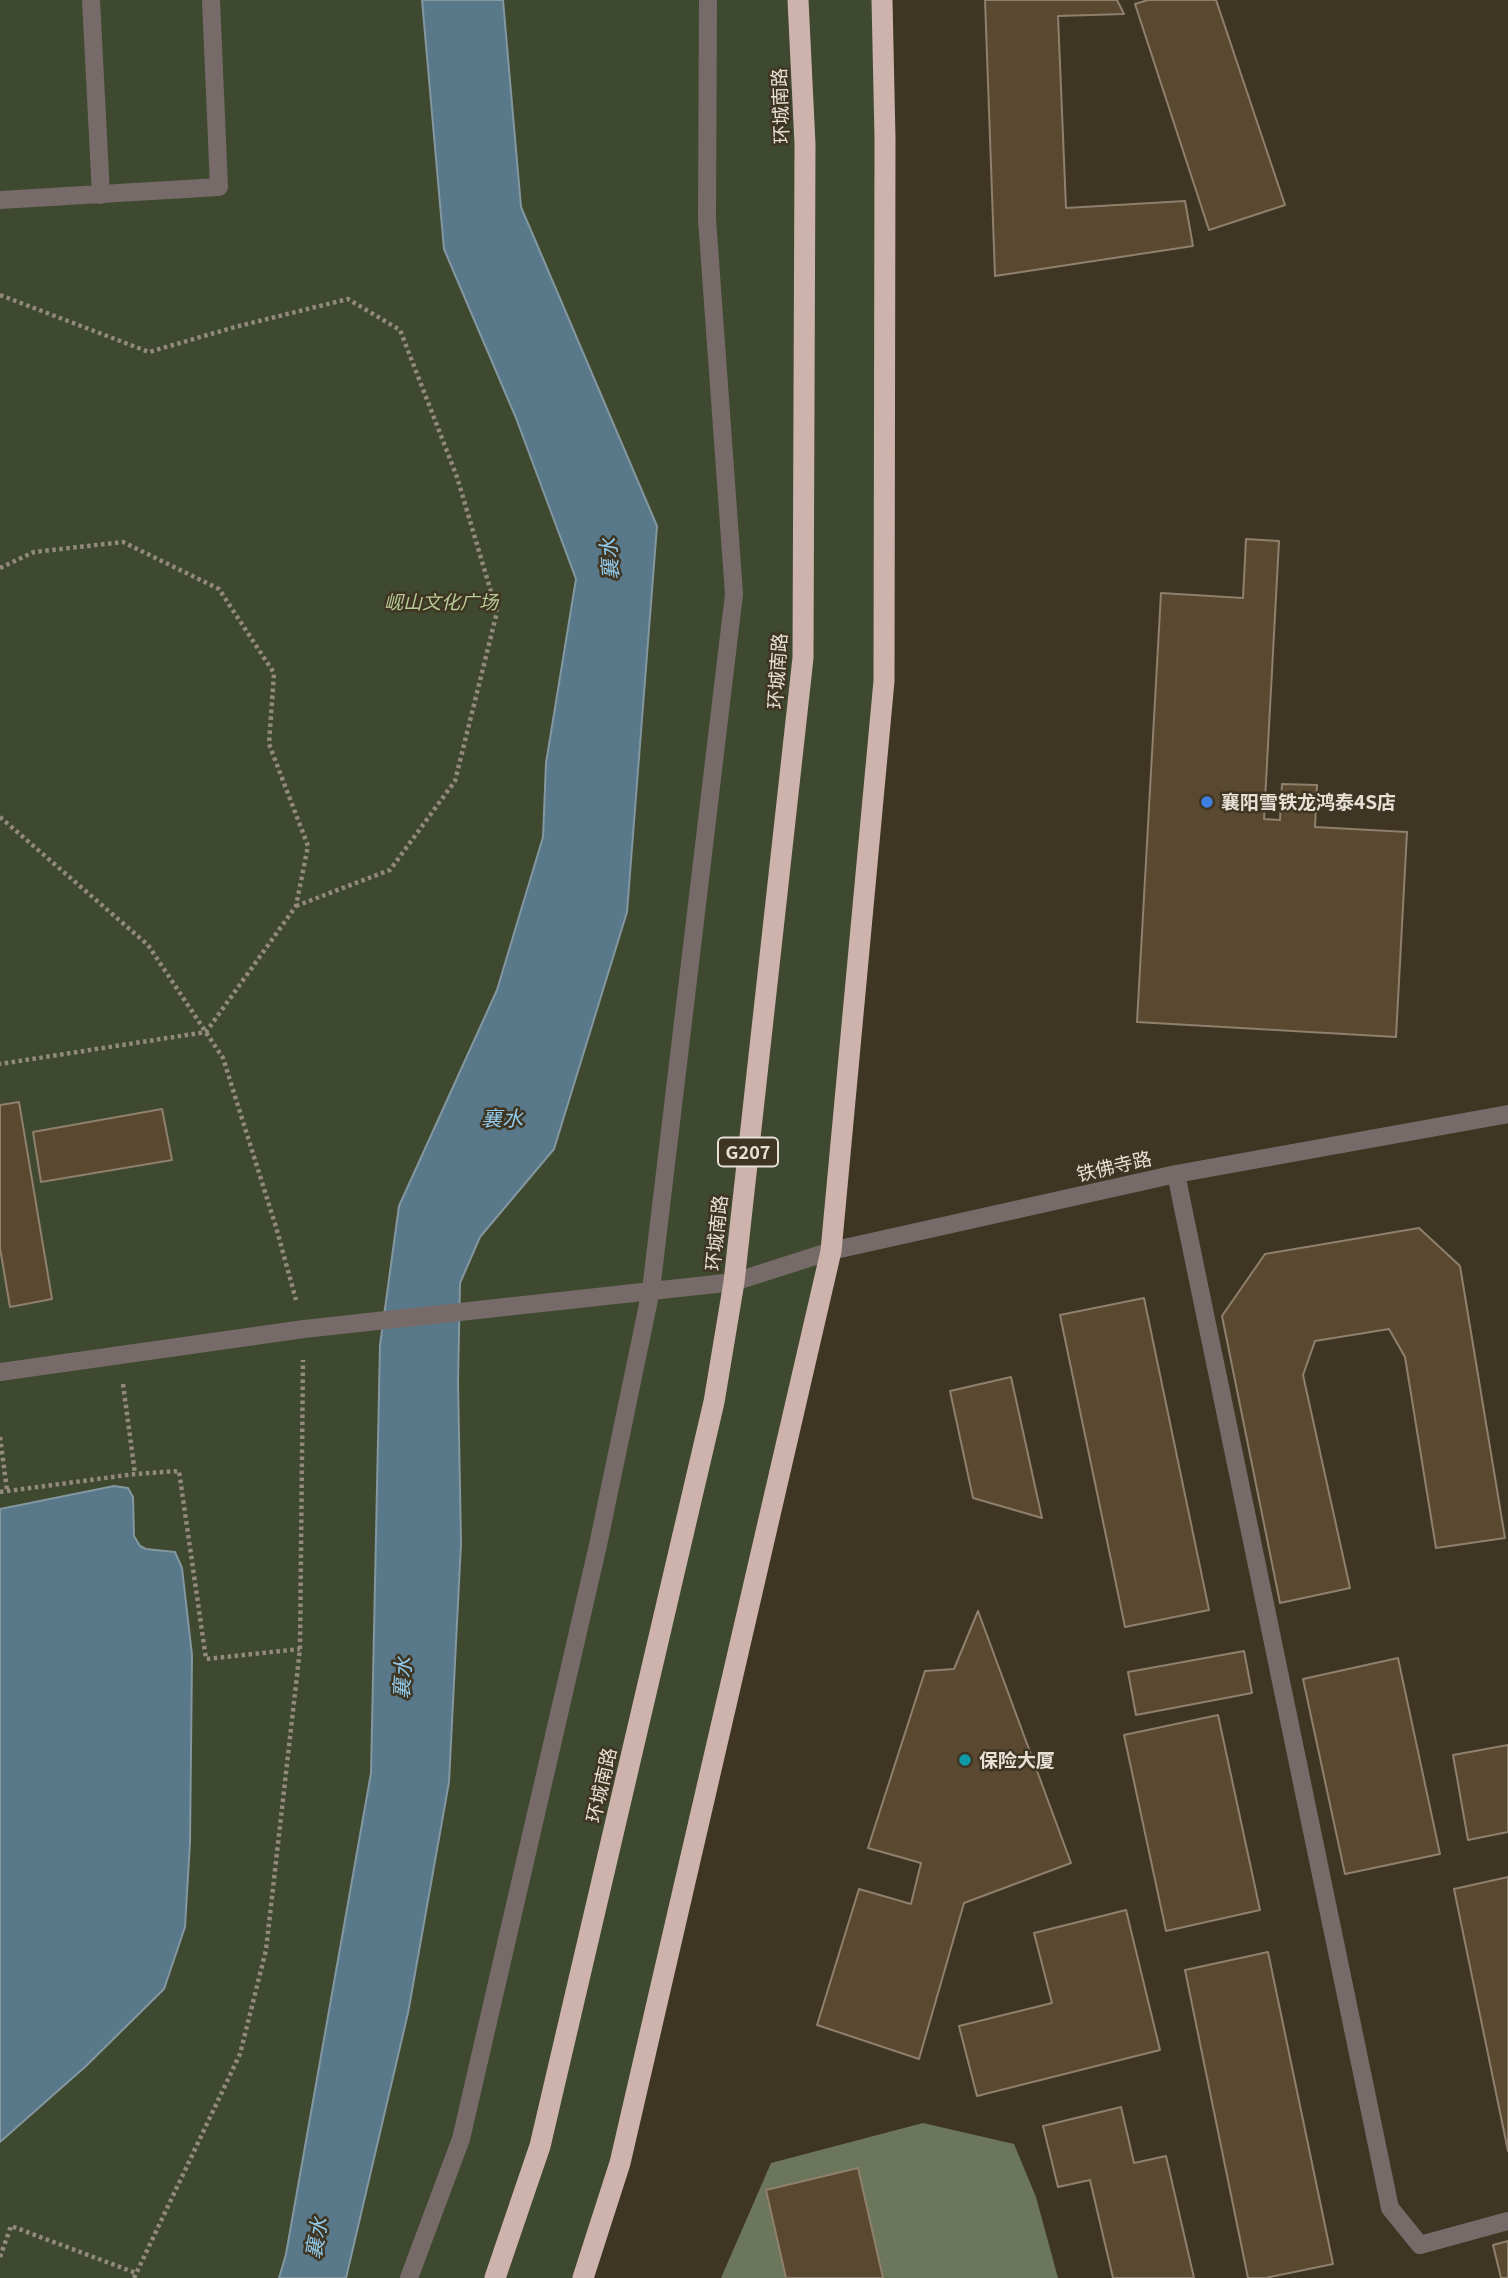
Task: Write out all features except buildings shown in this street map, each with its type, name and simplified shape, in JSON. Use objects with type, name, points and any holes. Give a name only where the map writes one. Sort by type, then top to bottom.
[{"type":"highway","name":"环城南路","points":[[495,2278],[540,2146],[714,1402],[734,1282],[803,658],[805,144],[798,0]]},
{"type":"highway","points":[[583,2278],[620,2163],[831,1251],[884,681],[885,138],[882,0]]},
{"type":"street","points":[[91,0],[101,194]]},
{"type":"street","points":[[0,200],[219,187],[211,0]]},
{"type":"street","points":[[409,2278],[461,2138],[595,1558],[651,1290],[734,594],[707,219],[708,0]]},
{"type":"street","name":"铁佛寺路","points":[[0,1372],[304,1329],[734,1282],[831,1251],[1176,1174],[1508,1114]]},
{"type":"street","points":[[1176,1174],[1390,2208],[1420,2245],[1508,2221]]},
{"type":"path","points":[[0,295],[149,352],[348,299],[400,330],[457,477],[497,612],[455,781],[390,870],[296,906]]},
{"type":"path","points":[[0,568],[34,552],[123,542],[219,589],[274,673],[269,744],[309,846],[296,906],[206,1032],[0,1064]]},
{"type":"path","points":[[0,817],[148,945],[223,1058],[276,1227],[304,1329],[300,1650],[266,1950],[240,2054],[135,2276],[11,2226],[0,2258]]},
{"type":"path","points":[[120,1355],[135,1474]]},
{"type":"path","points":[[0,1437],[6,1490]]},
{"type":"path","points":[[0,1492],[135,1474],[179,1471],[206,1659],[300,1650]]},
{"type":"green space","name":"岘山文化广场","points":[[0,0],[882,0],[884,681],[831,1251],[583,2278],[0,2278]]},
{"type":"green space","points":[[923,2123],[1014,2144],[1036,2197],[1058,2278],[721,2278],[771,2163]]},
{"type":"water","name":"襄水","points":[[422,0],[503,0],[521,207],[657,526],[627,912],[554,1149],[480,1237],[460,1283],[458,1382],[461,1543],[449,1782],[408,2013],[346,2278],[279,2278],[286,2254],[371,1773],[380,1345],[399,1206],[497,990],[543,837],[546,763],[576,579],[516,418],[444,249]]},
{"type":"water","points":[[114,1486],[128,1488],[133,1497],[134,1536],[140,1546],[175,1552],[182,1568],[192,1655],[190,1842],[185,1927],[164,1989],[86,2066],[0,2142],[0,1509]]},
{"type":"place","name":"襄阳雪铁龙鸿泰4S店","points":[[1207,802]]},
{"type":"place","name":"保险大厦","points":[[965,1760]]}]
